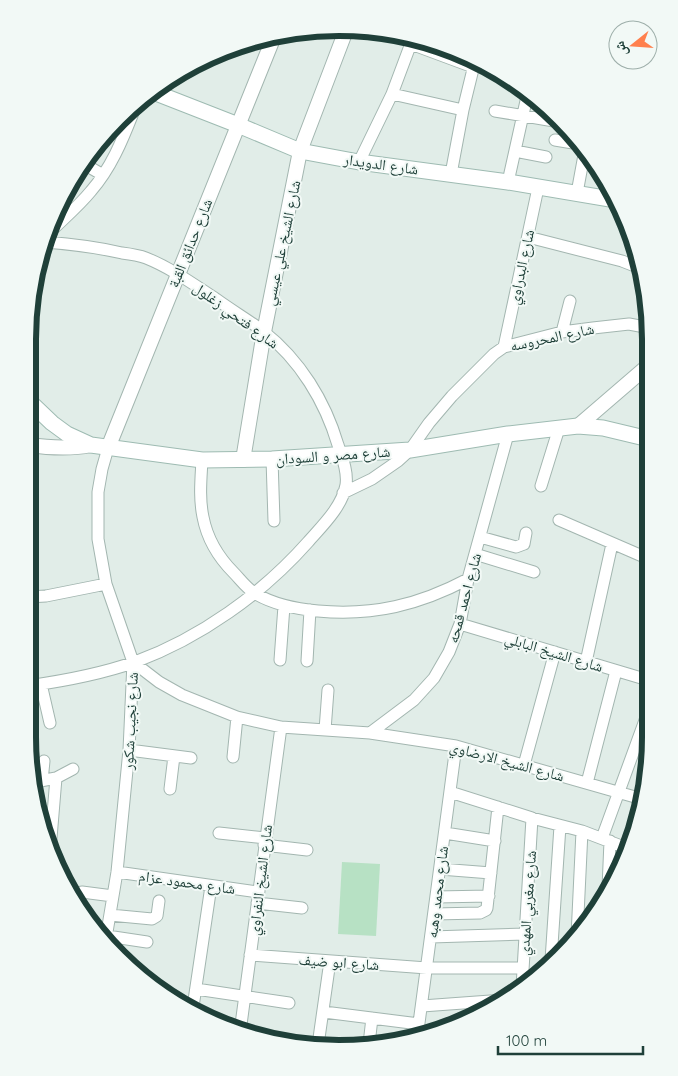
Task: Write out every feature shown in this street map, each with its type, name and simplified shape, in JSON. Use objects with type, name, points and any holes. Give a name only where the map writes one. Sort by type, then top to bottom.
[{"type":"main road","name":"شارع الدويدار","points":[[164,92],[300,151],[360,162],[508,182],[607,198]]},
{"type":"main road","name":"شارع مصر و السودان","points":[[36,408],[52,424],[67,434],[91,445],[202,460],[272,459],[410,450],[508,434],[578,426],[603,428],[642,437]]},
{"type":"street","name":"شارع الشيخ علي عيسي","points":[[243,460],[264,332],[300,151],[344,36]]},
{"type":"street","name":"شارع حدائق القبة","points":[[108,448],[271,44]]},
{"type":"street","points":[[360,162],[392,94],[410,45]]},
{"type":"street","points":[[451,174],[473,67]]},
{"type":"street","points":[[392,94],[463,110]]},
{"type":"street","points":[[508,182],[526,101]]},
{"type":"street","points":[[495,111],[547,119]]},
{"type":"street","points":[[59,223],[91,191],[103,175],[115,156],[130,120]]},
{"type":"street","points":[[555,140],[569,142]]},
{"type":"street","points":[[515,152],[546,157]]},
{"type":"street","points":[[577,193],[583,160]]},
{"type":"street","points":[[90,167],[103,175]]},
{"type":"street","name":"شارع البدراوي","points":[[504,347],[538,188]]},
{"type":"street","points":[[528,237],[632,265]]},
{"type":"street","name":"شارع فتحي زغلول","points":[[52,243],[93,246],[144,258],[178,274],[264,332],[292,359],[320,400],[332,426],[341,455],[346,476],[343,492]]},
{"type":"street","points":[[562,332],[570,301]]},
{"type":"street","name":"شارع المحروسه","points":[[343,492],[372,479],[398,461],[410,450],[429,422],[452,396],[494,354],[504,347],[562,332],[629,324],[641,326]]},
{"type":"street","points":[[578,426],[642,371]]},
{"type":"street","points":[[541,486],[560,428]]},
{"type":"street","name":"شارع احمد قمحه","points":[[370,734],[414,700],[434,678],[449,652],[460,624],[468,579],[508,434]]},
{"type":"street","points":[[36,446],[74,448],[91,445]]},
{"type":"street","name":"شارع نجيب شكور","points":[[107,932],[116,872],[129,750],[133,662],[106,584],[98,539],[97,516],[102,470],[108,448]]},
{"type":"street","points":[[272,459],[274,521]]},
{"type":"street","points":[[202,460],[200,499],[208,536],[217,553],[229,568],[254,593],[284,606],[310,610],[375,611],[423,600],[446,591],[468,579]]},
{"type":"street","points":[[36,685],[98,672],[133,662],[182,640],[225,615],[279,571],[312,537],[328,519],[343,492]]},
{"type":"street","points":[[559,520],[642,556]]},
{"type":"street","points":[[480,537],[516,547],[524,544],[526,533]]},
{"type":"street","points":[[586,662],[612,544]]},
{"type":"street","points":[[475,554],[534,572]]},
{"type":"street","points":[[36,597],[106,584]]},
{"type":"street","points":[[280,660],[284,606]]},
{"type":"street","points":[[307,661],[310,610]]},
{"type":"street","name":"شارع الشيخ البابلي","points":[[460,624],[642,678]]},
{"type":"street","points":[[524,765],[555,652]]},
{"type":"street","name":"شارع الشيخ الارضاوي","points":[[133,662],[159,682],[182,695],[237,717],[281,727],[370,734],[456,746],[636,797]]},
{"type":"street","points":[[587,783],[616,671]]},
{"type":"street","points":[[41,684],[50,723]]},
{"type":"street","points":[[325,730],[328,690]]},
{"type":"street","points":[[232,757],[237,717]]},
{"type":"street","name":"شارع الشيخ النفراوي","points":[[241,1024],[281,727]]},
{"type":"street","points":[[608,877],[606,840],[620,792],[642,729]]},
{"type":"street","name":"شارع محمد وهبه","points":[[419,1028],[456,746]]},
{"type":"street","points":[[129,750],[191,758]]},
{"type":"street","points":[[170,789],[174,756]]},
{"type":"street","points":[[39,778],[44,761]]},
{"type":"street","points":[[40,782],[56,778],[73,769]]},
{"type":"street","points":[[51,832],[56,778]]},
{"type":"street","points":[[450,792],[532,818],[582,831],[622,846]]},
{"type":"street","points":[[434,914],[480,913],[486,910],[498,807]]},
{"type":"street","name":"شارع مغربي المهدي","points":[[523,977],[532,818]]},
{"type":"street","points":[[552,952],[560,826]]},
{"type":"street","points":[[578,923],[582,831]]},
{"type":"street","points":[[219,833],[307,850]]},
{"type":"street","points":[[444,834],[495,841]]},
{"type":"street","points":[[440,868],[491,873]]},
{"type":"street","name":"شارع محمود عزام","points":[[116,872],[211,886],[302,908]]},
{"type":"street","points":[[194,1002],[211,886]]},
{"type":"street","points":[[82,892],[113,896]]},
{"type":"street","points":[[436,897],[488,902]]},
{"type":"street","points":[[110,915],[152,918],[157,916],[159,901]]},
{"type":"street","points":[[431,937],[525,934]]},
{"type":"street","points":[[112,938],[147,942]]},
{"type":"street","name":"شارع ابو ضيف","points":[[250,955],[427,968],[523,968]]},
{"type":"street","points":[[319,1039],[330,961]]},
{"type":"street","points":[[196,989],[289,1003]]},
{"type":"street","points":[[422,1006],[486,1001]]},
{"type":"street","points":[[324,1012],[420,1024]]},
{"type":"street","points":[[370,1038],[372,1018]]},
{"type":"green space","points":[[342,862],[380,864],[376,936],[338,934]]}]
